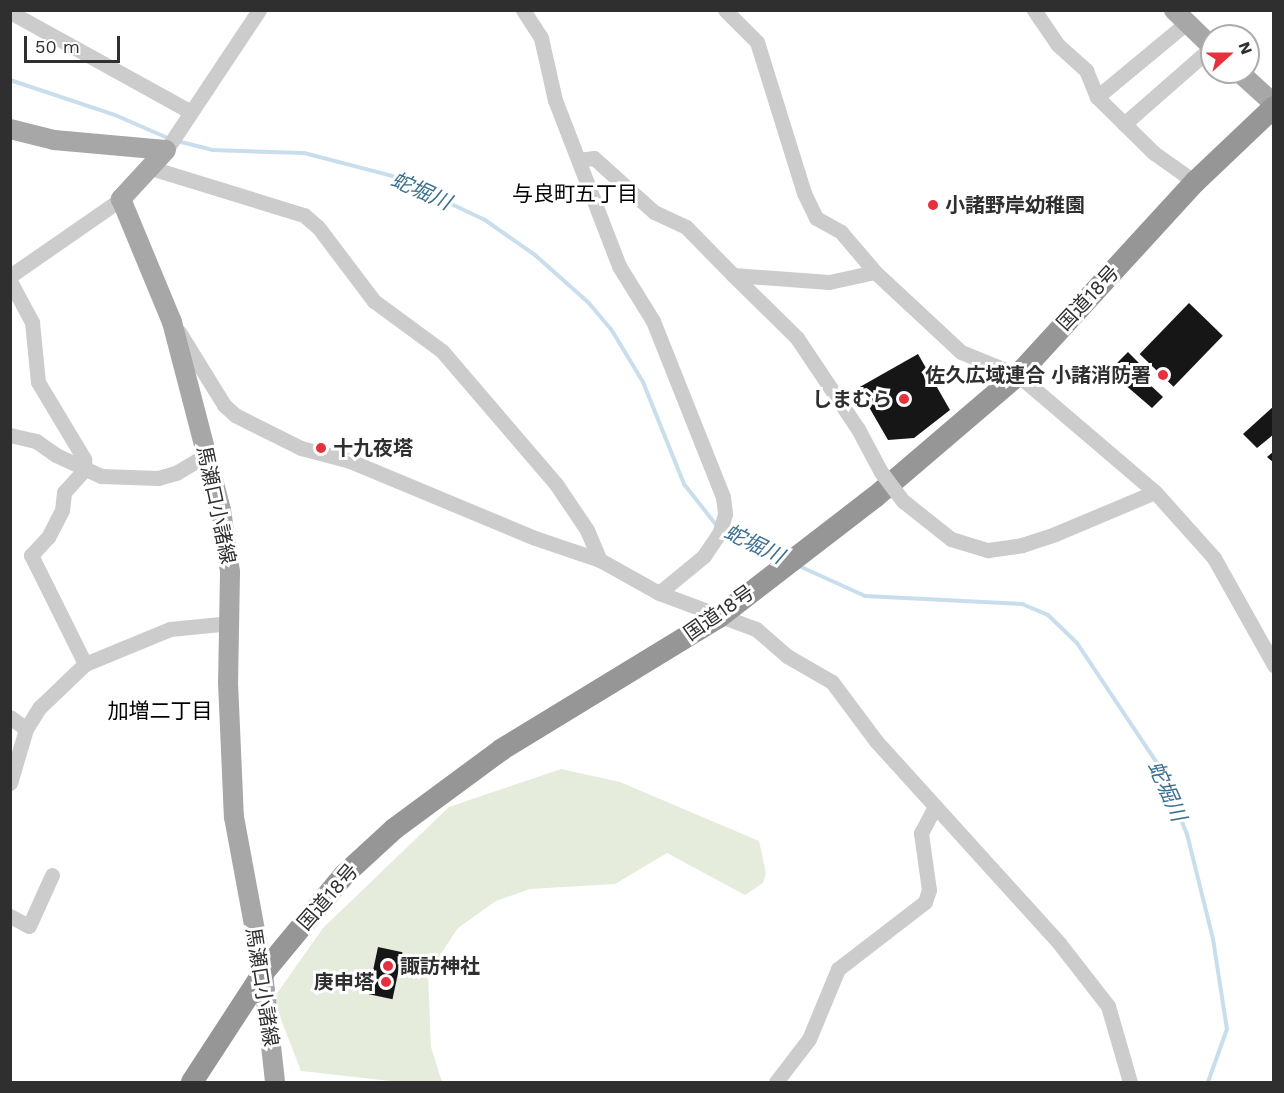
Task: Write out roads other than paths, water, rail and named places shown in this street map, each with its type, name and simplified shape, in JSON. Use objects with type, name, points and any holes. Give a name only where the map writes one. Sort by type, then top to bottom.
[{"type":"highway","name":"国道18号","points":[[192,1083],[263,973],[344,874],[394,829],[501,750],[719,617],[875,497],[1018,375],[1194,182],[1274,106]]},
{"type":"main road","points":[[1180,16],[1200,35]]},
{"type":"main road","points":[[1251,84],[1274,106]]},
{"type":"main road","points":[[10,129],[54,140],[166,150]]},
{"type":"main road","points":[[121,199],[166,150]]},
{"type":"main road","name":"馬瀬口小諸線","points":[[121,199],[172,322],[206,455],[230,572],[231,623],[228,682],[234,818],[263,973],[275,1083]]},
{"type":"street","points":[[166,150],[189,111],[258,10]]},
{"type":"street","points":[[523,10],[541,38],[545,68],[619,266],[653,321],[723,497],[725,514],[720,532],[704,556],[659,593]]},
{"type":"street","points":[[725,10],[757,42],[804,193],[816,218],[841,232],[875,272],[961,352],[1018,375],[1155,492],[1214,558],[1274,665]]},
{"type":"street","points":[[1034,10],[1058,45],[1086,70],[1097,97],[1124,124],[1194,182]]},
{"type":"street","points":[[10,12],[189,111]]},
{"type":"street","points":[[1097,97],[1180,16]]},
{"type":"street","points":[[1124,124],[1200,58]]},
{"type":"street","points":[[579,160],[594,158],[654,212],[686,227],[797,338],[858,429],[881,472],[903,501],[951,539],[988,550],[1022,545],[1055,534],[1155,492]]},
{"type":"street","points":[[151,168],[304,215],[318,226],[374,301],[442,351],[556,484],[587,530],[600,560]]},
{"type":"street","points":[[10,276],[121,199]]},
{"type":"street","points":[[733,275],[829,282],[875,272]]},
{"type":"street","points":[[10,281],[32,322],[38,382],[84,459],[85,469],[64,492],[62,510],[48,537],[31,555],[85,664]]},
{"type":"street","points":[[172,322],[224,405],[235,415],[301,448],[350,460],[482,517],[600,560],[659,593],[756,629],[787,656],[832,682],[876,741],[1059,943],[1108,1006],[1130,1083]]},
{"type":"street","points":[[10,435],[36,441],[100,476],[158,478],[176,473],[206,455]]},
{"type":"street","points":[[10,783],[26,729],[52,694],[85,664],[170,628],[231,623]]},
{"type":"street","points":[[10,717],[26,729]]},
{"type":"street","points":[[776,1083],[809,1039],[838,969],[925,902],[930,890],[921,834],[935,807]]},
{"type":"street","points":[[10,916],[29,926],[51,875]]},
{"type":"waterway","name":"蛇堀川","points":[[10,80],[115,115],[170,139]]},
{"type":"waterway","name":"蛇堀川","points":[[177,141],[212,150],[304,153],[392,176],[485,220],[535,255],[588,302],[611,329],[643,382],[684,484],[717,526]]},
{"type":"waterway","name":"蛇堀川","points":[[723,530],[782,557]]},
{"type":"waterway","name":"蛇堀川","points":[[799,566],[865,596],[1022,604],[1048,615],[1077,643],[1157,763],[1187,834],[1213,939],[1227,1029],[1208,1082]]},
{"type":"place","name":"小諸野岸幼稚園","points":[[933,205]]},
{"type":"place","name":"佐久広域連合 小諸消防署","points":[[1163,375]]},
{"type":"place","name":"しまむら","points":[[904,399]]},
{"type":"place","name":"十九夜塔","points":[[321,448]]},
{"type":"place","name":"諏訪神社","points":[[388,966]]},
{"type":"place","name":"庚申塔","points":[[386,982]]},
{"type":"district","name":"与良町五丁目","points":[[575,194]]},
{"type":"district","name":"加増二丁目","points":[[160,711]]}]
